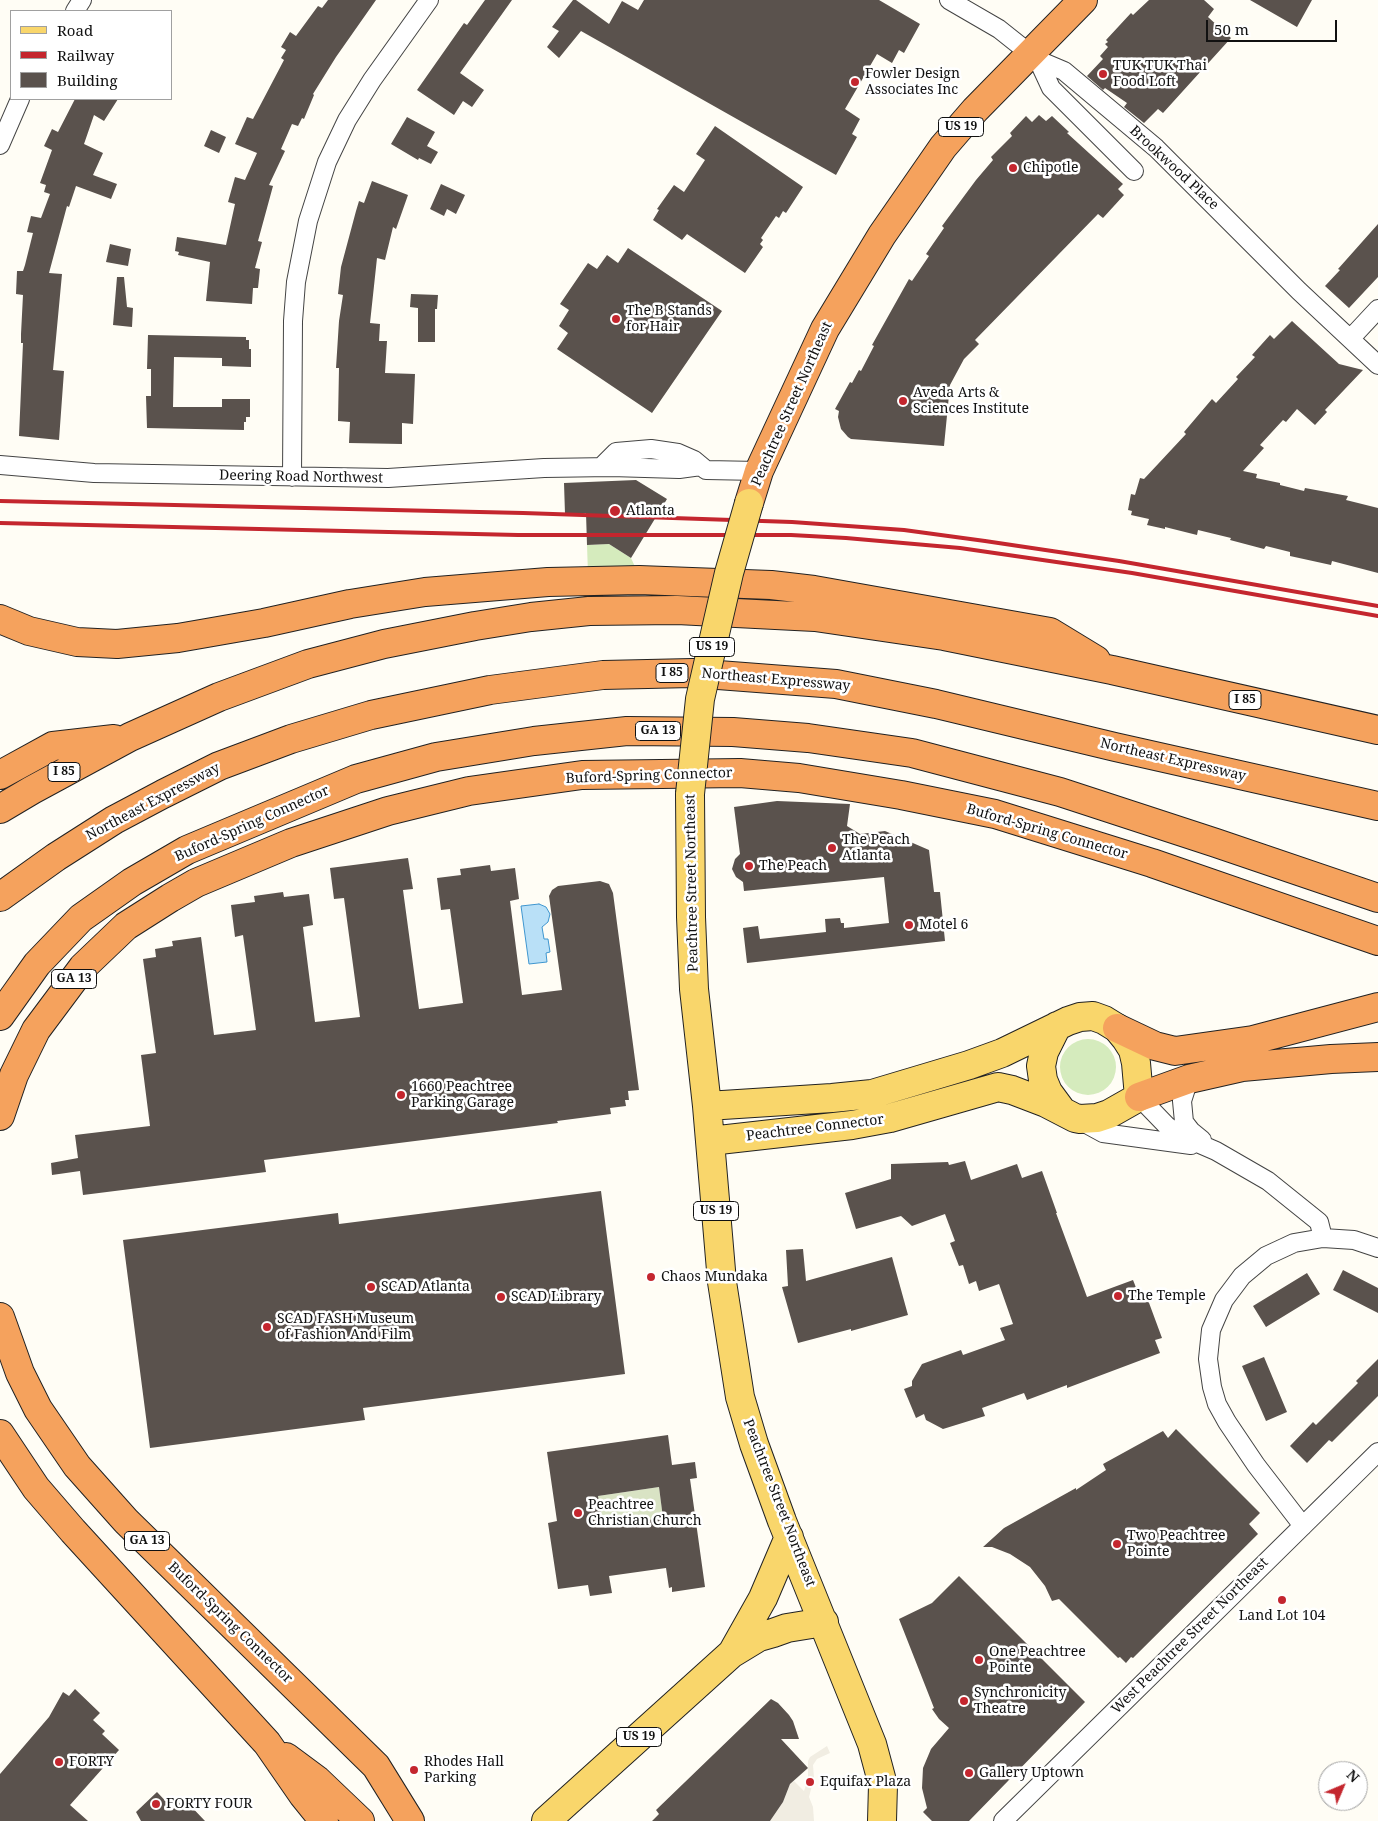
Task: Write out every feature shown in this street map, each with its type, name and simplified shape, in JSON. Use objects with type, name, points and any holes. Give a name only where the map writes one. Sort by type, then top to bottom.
[{"type":"highway","name":"Peachtree Street Northeast","points":[[749,503],[759,472],[825,329],[882,235],[943,147],[975,110],[1035,57],[1083,0]]},
{"type":"highway","points":[[0,619],[29,631],[77,642],[117,644],[178,638],[264,623],[350,604],[425,592],[548,582],[639,580],[752,584],[814,590],[1050,632],[1112,670]]},
{"type":"highway","name":"I 85","points":[[0,809],[130,737],[219,697],[318,662],[384,644],[475,626],[531,617],[589,611],[677,610],[815,617],[944,636],[1112,670],[1378,730]]},
{"type":"highway","name":"Northeast Expressway","points":[[0,897],[56,856],[114,820],[219,766],[291,739],[371,715],[490,690],[603,675],[692,673],[836,684],[936,704],[1378,806]]},
{"type":"highway","name":"Buford-Spring Connector","points":[[0,1016],[37,964],[81,918],[132,882],[187,850],[356,779],[436,757],[534,741],[627,731],[732,732],[799,737],[912,753],[1060,792],[1378,898]]},
{"type":"highway","points":[[0,776],[54,746],[130,737]]},
{"type":"highway","name":"Buford-Spring Connector","points":[[0,1116],[14,1075],[36,1030],[83,967],[126,926],[196,883],[291,843],[388,811],[469,791],[582,775],[740,773],[799,778],[920,798],[994,814],[1152,864],[1378,942]]},
{"type":"highway","points":[[1116,1028],[1155,1046],[1175,1051],[1253,1040],[1378,1006]]},
{"type":"highway","points":[[1139,1097],[1189,1079],[1242,1067],[1378,1057]]},
{"type":"highway","name":"Buford-Spring Connector","points":[[0,1317],[20,1373],[38,1409],[56,1437],[100,1493],[126,1521],[376,1766],[410,1821]]},
{"type":"highway","points":[[0,1434],[36,1488],[267,1743],[303,1795],[324,1821]]},
{"type":"highway","points":[[267,1743],[317,1780],[360,1821]]},
{"type":"highway","points":[[376,1766],[424,1821]]},
{"type":"main road","name":"Peachtree Street Northeast","points":[[749,503],[729,573],[700,699],[690,794],[693,983],[708,1106],[722,1282],[740,1397],[754,1444],[789,1537],[875,1752],[883,1785],[882,1821]]},
{"type":"main road","name":"Peachtree Connector","points":[[708,1106],[872,1094],[1002,1053],[1057,1026],[1080,1017],[1093,1016],[1104,1020],[1116,1028],[1126,1039],[1136,1064],[1139,1097],[1109,1114],[1096,1118],[1069,1114],[1012,1090],[998,1087],[890,1118],[852,1125],[710,1141]]},
{"type":"main road","points":[[1057,1026],[1044,1052],[1041,1066],[1043,1080],[1048,1092],[1069,1114]]},
{"type":"main road","name":"US 19","points":[[546,1821],[732,1654],[763,1598],[789,1537]]},
{"type":"main road","points":[[732,1654],[759,1638],[787,1628],[824,1622]]},
{"type":"street","points":[[292,477],[296,282],[308,221],[327,162],[348,120],[372,80],[429,0]]},
{"type":"street","points":[[949,0],[999,29],[1035,57]]},
{"type":"street","name":"Brookwood Place","points":[[1035,57],[1064,71],[1156,148],[1299,291],[1378,365]]},
{"type":"street","name":"Brookwood Place","points":[[1035,57],[1051,88],[1134,171]]},
{"type":"street","points":[[0,145],[20,100]]},
{"type":"street","points":[[1351,338],[1378,309]]},
{"type":"street","name":"Deering Road Northwest","points":[[0,465],[94,473],[388,478],[544,468],[601,467],[616,452],[651,449],[678,453],[694,460],[706,470],[759,472]]},
{"type":"street","points":[[1189,1079],[1182,1101],[1184,1122],[1191,1131],[1216,1151]]},
{"type":"street","points":[[1139,1097],[1167,1126],[1179,1134],[1216,1151],[1268,1181],[1319,1222],[1323,1238]]},
{"type":"street","points":[[1069,1114],[1103,1132],[1186,1144],[1216,1151]]},
{"type":"street","points":[[1303,1526],[1256,1465],[1217,1404],[1212,1388],[1208,1359],[1214,1322],[1224,1300],[1242,1276],[1266,1256],[1294,1243],[1323,1238],[1354,1240],[1378,1248]]},
{"type":"street","name":"West Peachtree Street Northeast","points":[[1003,1821],[1378,1452]]},
{"type":"green space","points":[[609,544],[631,558],[637,571],[588,574],[587,545]]},
{"type":"green space","points":[[1088,1039],[1099,1041],[1108,1047],[1114,1056],[1116,1067],[1114,1078],[1108,1087],[1099,1093],[1088,1095],[1077,1093],[1068,1087],[1062,1078],[1060,1067],[1062,1056],[1068,1047],[1077,1041]]},
{"type":"green space","name":"Peachtree Christian Church","points":[[659,1487],[663,1518],[603,1526],[598,1496]]},
{"type":"shaded area","name":"Equifax Plaza","points":[[827,1746],[830,1753],[817,1759],[813,1765],[814,1778],[809,1797],[813,1807],[814,1821],[770,1821],[783,1802],[790,1784],[794,1781],[804,1791],[808,1779],[808,1761],[810,1757]]},
{"type":"water","points":[[539,904],[546,907],[550,914],[548,922],[542,927],[544,939],[548,939],[550,952],[546,953],[547,962],[529,964],[521,906]]},
{"type":"building","points":[[328,0],[376,0],[313,94],[304,119],[302,118],[298,126],[292,124],[281,149],[285,151],[269,185],[273,186],[258,241],[262,242],[255,268],[260,269],[258,288],[253,288],[252,304],[206,301],[210,262],[178,255],[179,252],[175,251],[177,237],[226,245],[235,204],[228,202],[235,177],[245,180],[257,153],[235,144],[247,117],[253,119],[284,60],[281,58],[286,50],[281,47],[290,32],[296,36],[318,6],[322,8]]},
{"type":"building","points":[[485,0],[512,0],[460,73],[484,90],[472,107],[463,101],[454,115],[417,90],[464,23],[467,25]]},
{"type":"building","points":[[573,0],[576,0],[609,24],[622,1],[638,10],[644,0],[879,0],[920,24],[904,53],[899,50],[892,63],[877,54],[845,109],[860,119],[852,134],[857,137],[836,175],[581,31],[559,58],[547,47],[559,31],[552,27]]},
{"type":"building","points":[[1149,0],[1204,0],[1214,9],[1208,17],[1231,38],[1163,113],[1158,109],[1144,123],[1124,107],[1127,103],[1105,88],[1103,90],[1087,76],[1103,59],[1100,56],[1108,47],[1105,44],[1108,42],[1106,40],[1131,13],[1133,15]]},
{"type":"building","points":[[1250,0],[1312,0],[1297,27]]},
{"type":"building","points":[[74,100],[117,100],[104,121],[94,115],[84,144],[103,153],[93,175],[117,184],[111,199],[76,186],[69,207],[67,206],[49,273],[62,274],[53,370],[64,371],[59,440],[19,436],[23,295],[16,294],[17,271],[23,271],[33,233],[27,232],[31,216],[41,218],[50,194],[44,192],[46,185],[40,183],[52,150],[44,146],[52,129],[58,132]]},
{"type":"building","points":[[1039,115],[1046,121],[1052,116],[1069,132],[1067,133],[1123,184],[1118,189],[1124,195],[1103,218],[1098,214],[975,340],[979,344],[964,359],[950,385],[944,446],[851,439],[841,429],[838,417],[839,411],[835,409],[850,382],[852,383],[859,370],[861,371],[874,346],[872,345],[909,279],[912,281],[929,256],[926,254],[944,228],[942,226],[993,160],[991,157],[1012,136],[1010,133],[1026,116],[1032,122]]},
{"type":"building","points":[[407,117],[435,132],[427,146],[438,152],[431,164],[419,158],[418,160],[391,144]]},
{"type":"building","points":[[715,126],[803,187],[786,213],[783,211],[779,218],[776,216],[761,238],[763,240],[760,244],[763,247],[745,273],[687,234],[682,240],[653,220],[659,210],[657,209],[674,185],[684,192],[705,160],[696,154]]},
{"type":"building","points":[[211,130],[226,137],[219,153],[204,146]]},
{"type":"building","points":[[372,181],[408,195],[396,229],[393,227],[385,260],[377,258],[370,323],[380,324],[379,341],[387,341],[385,373],[415,374],[413,424],[402,423],[402,444],[349,443],[350,422],[338,421],[339,368],[336,368],[343,295],[338,294],[341,267],[359,201],[364,203]]},
{"type":"building","points":[[441,184],[465,195],[456,214],[447,209],[444,216],[430,209]]},
{"type":"building","points":[[1378,224],[1378,277],[1349,308],[1325,286]]},
{"type":"building","points":[[110,244],[131,249],[128,266],[106,262]]},
{"type":"building","points":[[628,248],[722,311],[652,413],[557,349],[568,333],[559,326],[569,310],[560,304],[588,263],[597,269],[607,255],[618,263]]},
{"type":"building","points":[[117,277],[124,277],[127,307],[133,308],[132,327],[113,325]]},
{"type":"building","points":[[411,294],[438,295],[437,309],[435,309],[435,342],[418,342],[418,308],[410,307]]},
{"type":"building","points":[[1292,321],[1339,364],[1363,370],[1325,410],[1327,412],[1315,425],[1297,409],[1286,422],[1283,420],[1260,445],[1264,448],[1243,471],[1257,474],[1256,478],[1280,483],[1280,485],[1304,491],[1305,488],[1348,496],[1346,500],[1378,508],[1378,573],[1332,561],[1331,565],[1290,556],[1290,552],[1266,546],[1264,549],[1198,530],[1197,535],[1165,527],[1165,529],[1147,525],[1149,519],[1131,515],[1132,511],[1128,510],[1131,494],[1135,495],[1140,478],[1144,479],[1186,434],[1184,432],[1212,399],[1216,403],[1238,379],[1236,377],[1255,357],[1252,355],[1270,335],[1274,339]]},
{"type":"building","points":[[148,335],[246,337],[246,340],[249,340],[249,349],[251,349],[251,367],[222,366],[222,358],[174,357],[173,407],[222,407],[222,399],[250,399],[250,417],[246,417],[244,430],[147,428],[146,396],[151,396],[151,369],[147,369]]},
{"type":"building","points":[[636,480],[667,499],[631,558],[609,544],[587,545],[586,513],[565,514],[564,483]]},
{"type":"building","name":"The Peach Atlanta","points":[[777,801],[850,804],[847,826],[860,834],[885,831],[929,850],[934,892],[940,892],[945,941],[747,963],[743,928],[758,926],[760,939],[826,932],[825,919],[840,918],[841,923],[844,923],[844,928],[889,923],[884,877],[744,891],[743,882],[736,877],[732,869],[735,859],[740,854],[734,807]]},
{"type":"building","points":[[408,858],[413,889],[403,890],[419,1009],[463,1003],[450,909],[441,910],[437,878],[461,875],[460,869],[490,865],[491,871],[515,868],[519,899],[510,901],[522,995],[562,990],[549,896],[552,890],[558,886],[600,881],[609,884],[613,893],[639,1090],[628,1091],[629,1100],[625,1100],[626,1106],[610,1108],[611,1114],[557,1121],[558,1123],[264,1160],[266,1172],[83,1195],[80,1171],[52,1175],[51,1163],[78,1158],[75,1135],[150,1126],[141,1055],[156,1053],[143,959],[156,957],[155,949],[173,946],[172,941],[201,937],[214,1035],[256,1030],[243,935],[235,937],[231,905],[255,902],[254,896],[283,892],[284,897],[309,894],[313,925],[303,927],[315,1022],[360,1017],[344,898],[334,899],[330,868]]},
{"type":"building","name":"The Temple","points":[[965,1161],[971,1180],[1017,1164],[1022,1178],[1042,1171],[1087,1297],[1133,1280],[1139,1295],[1145,1292],[1162,1338],[1155,1340],[1160,1353],[1067,1388],[1067,1385],[1027,1400],[1024,1393],[982,1408],[985,1416],[943,1429],[926,1420],[924,1414],[916,1418],[904,1389],[912,1386],[912,1381],[922,1364],[961,1350],[963,1355],[1005,1340],[1000,1328],[1013,1324],[999,1284],[979,1291],[976,1281],[969,1284],[963,1265],[959,1266],[950,1243],[955,1241],[945,1214],[912,1226],[901,1216],[856,1229],[845,1193],[891,1179],[891,1164],[948,1162],[949,1165]]},
{"type":"building","name":"SCAD Atlanta","points":[[601,1191],[625,1374],[363,1408],[365,1420],[150,1448],[123,1240],[338,1213],[339,1224]]},
{"type":"building","points":[[803,1249],[806,1281],[892,1257],[908,1315],[798,1343],[782,1287],[788,1286],[786,1250]]},
{"type":"building","points":[[1343,1270],[1378,1288],[1378,1313],[1333,1290]]},
{"type":"building","points":[[1307,1273],[1320,1294],[1266,1327],[1253,1306]]},
{"type":"building","points":[[1264,1357],[1287,1412],[1266,1421],[1242,1366]]},
{"type":"building","points":[[1378,1359],[1378,1396],[1332,1442],[1329,1440],[1307,1463],[1290,1446],[1313,1422],[1316,1425],[1358,1383],[1356,1381]]},
{"type":"building","name":"Two Peachtree Pointe","points":[[1176,1429],[1260,1513],[1249,1524],[1258,1534],[1126,1663],[1120,1657],[1118,1658],[1059,1599],[1052,1601],[1045,1586],[1030,1567],[1010,1554],[992,1547],[983,1547],[1004,1528],[1076,1488],[1076,1490],[1106,1470],[1103,1464],[1163,1431],[1168,1438]]},
{"type":"building","name":"Peachtree Christian Church","points":[[668,1435],[672,1465],[695,1462],[697,1478],[690,1479],[705,1587],[672,1592],[672,1587],[669,1588],[666,1568],[609,1576],[612,1593],[590,1596],[588,1585],[558,1589],[548,1523],[557,1521],[547,1452]],"holes":[[[659,1487],[663,1518],[603,1526],[598,1496]]]},
{"type":"building","name":"One Peachtree Pointe","points":[[959,1576],[1085,1702],[969,1821],[932,1821],[923,1812],[927,1808],[922,1788],[923,1768],[931,1749],[949,1728],[932,1709],[934,1708],[899,1619],[932,1603]]},
{"type":"building","name":"FORTY","points":[[75,1689],[100,1713],[93,1720],[105,1731],[102,1734],[119,1750],[70,1805],[88,1821],[0,1821],[0,1774],[49,1717],[63,1692],[69,1696]]},
{"type":"building","points":[[771,1699],[778,1703],[789,1715],[799,1739],[781,1739],[808,1768],[790,1784],[783,1802],[770,1821],[652,1821],[659,1814],[656,1810]]},
{"type":"building","name":"FORTY FOUR","points":[[157,1792],[173,1809],[184,1799],[205,1821],[141,1821],[136,1812]]},
{"type":"railway","points":[[0,501],[523,513],[792,522],[904,530],[1119,561],[1378,606]]},
{"type":"railway","points":[[0,523],[518,535],[791,535],[846,538],[960,548],[1132,573],[1378,616]]},
{"type":"place","name":"TUK TUK Thai Food Loft","points":[[1103,74]]},
{"type":"place","name":"Fowler Design Associates Inc","points":[[855,82]]},
{"type":"place","name":"Chipotle","points":[[1013,168]]},
{"type":"place","name":"The B Stands for Hair","points":[[616,319]]},
{"type":"place","name":"Aveda Arts & Sciences Institute","points":[[903,401]]},
{"type":"place","name":"Atlanta","points":[[615,511]]},
{"type":"place","name":"The Peach Atlanta","points":[[832,848]]},
{"type":"place","name":"The Peach","points":[[749,866]]},
{"type":"place","name":"Motel 6","points":[[909,925]]},
{"type":"place","name":"1660 Peachtree Parking Garage","points":[[401,1095]]},
{"type":"place","name":"Chaos Mundaka","points":[[651,1277]]},
{"type":"place","name":"SCAD Atlanta","points":[[371,1287]]},
{"type":"place","name":"The Temple","points":[[1118,1296]]},
{"type":"place","name":"SCAD Library","points":[[501,1297]]},
{"type":"place","name":"SCAD FASH Museum of Fashion And Film","points":[[267,1327]]},
{"type":"place","name":"Peachtree Christian Church","points":[[578,1513]]},
{"type":"place","name":"Two Peachtree Pointe","points":[[1117,1544]]},
{"type":"place","name":"Land Lot 104","points":[[1282,1600]]},
{"type":"place","name":"One Peachtree Pointe","points":[[979,1660]]},
{"type":"place","name":"Synchronicity Theatre","points":[[964,1701]]},
{"type":"place","name":"FORTY","points":[[59,1762]]},
{"type":"place","name":"Rhodes Hall Parking","points":[[414,1770]]},
{"type":"place","name":"Gallery Uptown","points":[[969,1773]]},
{"type":"place","name":"Equifax Plaza","points":[[810,1782]]},
{"type":"place","name":"FORTY FOUR","points":[[156,1804]]}]
